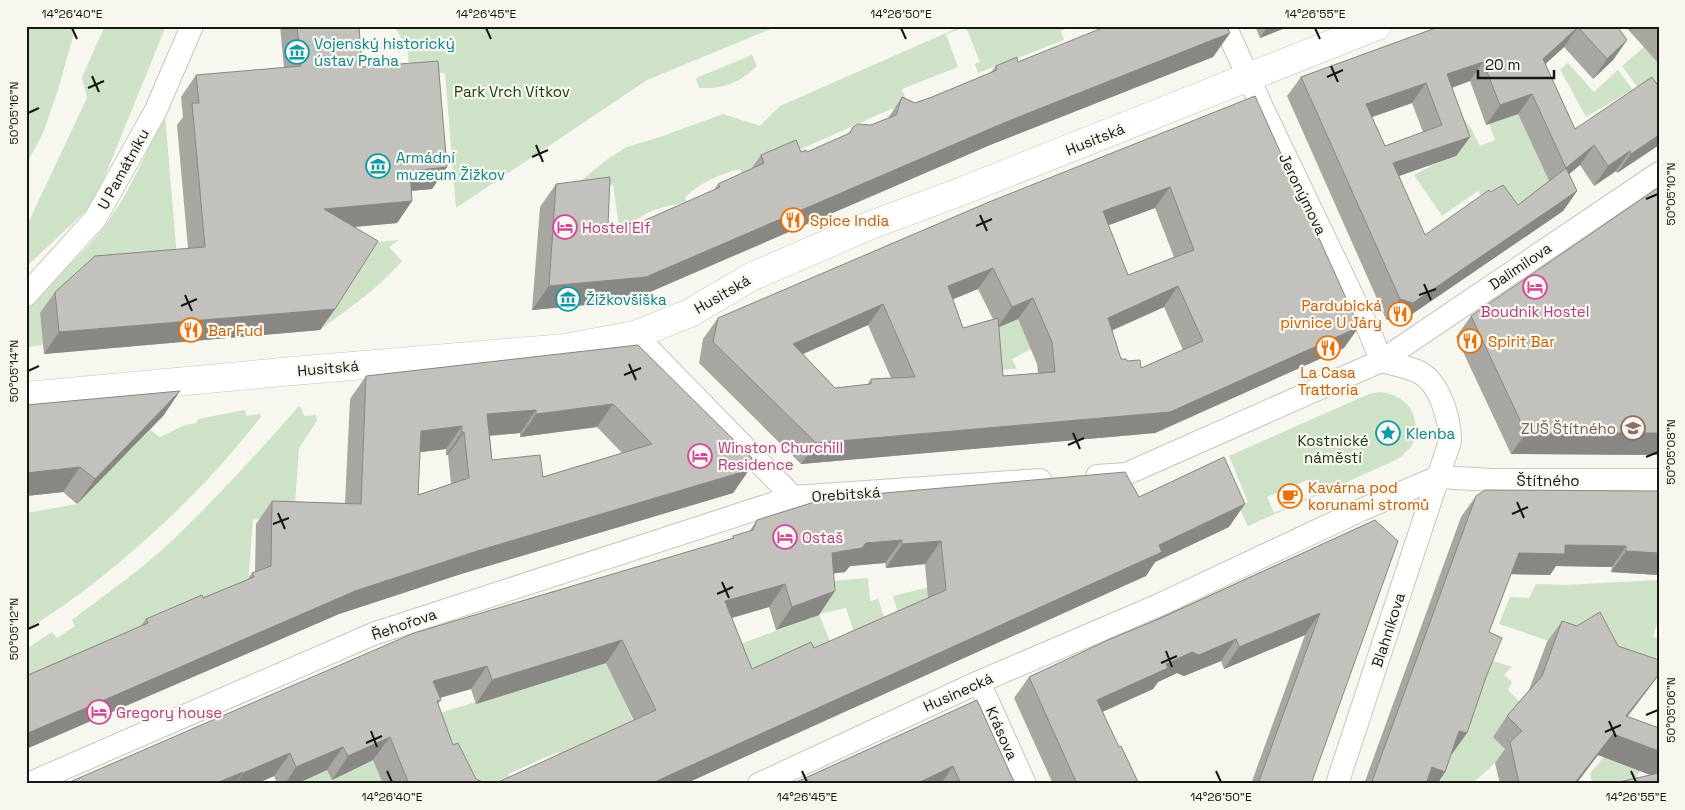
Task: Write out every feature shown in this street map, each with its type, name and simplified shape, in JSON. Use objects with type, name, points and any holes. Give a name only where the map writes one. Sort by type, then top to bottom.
[{"type":"main road","name":"Husitská","points":[[26,396],[565,348],[635,334],[690,313],[751,277],[871,225],[957,193],[1377,26]]},
{"type":"street","name":"U Památníku","points":[[26,294],[95,219],[155,112],[192,26]]},
{"type":"street","name":"Jeronýmova","points":[[1225,26],[1382,361]]},
{"type":"street","name":"Dalimilova","points":[[1382,361],[1659,173]]},
{"type":"street","name":"Orebitská","points":[[635,334],[793,498],[1126,474],[1382,361]]},
{"type":"street","points":[[1382,361],[1420,372],[1433,384],[1450,423],[1450,441],[1438,476]]},
{"type":"street","name":"Štítného","points":[[1438,476],[1493,480],[1659,480]]},
{"type":"street","name":"Husinecká","points":[[759,784],[979,682],[1159,605],[1438,476]]},
{"type":"street","name":"Blahníkova","points":[[1338,784],[1438,476]]},
{"type":"street","name":"Řehořova","points":[[28,784],[373,634],[793,498]]},
{"type":"street","name":"Krásova","points":[[979,682],[1025,784]]},
{"type":"green space","points":[[26,26],[76,26],[58,90],[43,133],[26,165]]},
{"type":"green space","points":[[105,26],[166,26],[94,203],[26,267],[26,221],[30,219],[87,98],[82,77]]},
{"type":"green space","name":"Park Vrch Vítkov","points":[[394,26],[778,26],[647,80],[456,208],[445,73],[409,73],[408,50]]},
{"type":"green space","points":[[962,26],[1073,26],[1061,31],[1064,40],[978,73],[975,64],[980,62],[966,27],[946,34],[958,67],[902,89],[907,102],[742,175],[740,169],[717,177],[704,183],[685,197],[687,203],[667,206],[651,212],[620,232],[613,185],[568,189],[627,147],[723,114],[760,126],[780,106]]},
{"type":"green space","points":[[1644,47],[1659,64],[1659,116],[1622,66]]},
{"type":"green space","points":[[752,55],[757,66],[744,77],[724,86],[699,88],[696,78]]},
{"type":"green space","points":[[1568,63],[1594,92],[1618,70],[1638,97],[1630,91],[1586,117],[1560,69]]},
{"type":"green space","points":[[165,114],[177,258],[40,313],[43,345],[26,347],[26,305],[75,260],[113,215],[132,182]]},
{"type":"green space","points":[[1518,114],[1552,188],[1504,224],[1478,191],[1442,216],[1414,175],[1456,156],[1462,117],[1471,128],[1480,146],[1495,140],[1489,124]]},
{"type":"green space","points":[[399,240],[389,247],[402,261],[374,289],[320,330],[330,315],[335,246]]},
{"type":"green space","points":[[1018,319],[1031,349],[1012,359],[1017,369],[986,371],[997,328]]},
{"type":"green space","name":"Kostnické náměstí","points":[[1379,392],[1398,397],[1411,410],[1417,434],[1407,451],[1398,459],[1248,526],[1239,507],[1248,502],[1229,456],[1369,394]],"holes":[[[1307,480],[1314,495],[1274,513],[1267,497]]]},
{"type":"green space","points":[[299,406],[304,416],[316,415],[317,421],[299,448],[294,519],[253,519],[248,584],[26,683],[26,649],[52,632],[57,638],[75,626],[72,620],[164,548],[224,489]]},
{"type":"green space","points":[[245,410],[246,416],[260,414],[261,417],[209,478],[167,520],[122,560],[75,597],[26,630],[26,513],[77,504],[150,430],[160,437],[185,425],[197,423],[198,419]]},
{"type":"green space","points":[[1658,575],[1659,617],[1653,637],[1659,639],[1659,650],[1650,675],[1499,624],[1510,597],[1529,598],[1536,584],[1565,585],[1657,580]]},
{"type":"green space","points":[[868,578],[870,601],[878,599],[887,625],[856,639],[846,608],[819,614],[832,646],[767,678],[719,652],[818,615],[816,582]]},
{"type":"green space","points":[[934,586],[942,605],[900,621],[893,596]]},
{"type":"green space","points":[[625,657],[619,690],[634,723],[560,756],[558,752],[508,774],[511,781],[504,784],[278,784],[423,718]]},
{"type":"green space","points":[[1488,659],[1512,667],[1504,675],[1512,682],[1508,690],[1522,704],[1507,752],[1472,784],[1434,784],[1445,752],[1452,754]]},
{"type":"green space","points":[[1604,757],[1640,771],[1632,784],[1592,784],[1590,773]]},
{"type":"building","points":[[297,26],[359,26],[362,67],[438,61],[447,167],[410,171],[412,201],[324,209],[378,241],[335,309],[59,332],[55,292],[95,256],[205,247],[192,103],[199,103],[196,75],[301,66]]},
{"type":"building","points":[[1107,26],[1227,26],[1230,33],[1006,122],[646,277],[549,286],[556,184],[610,177],[608,226],[641,222],[720,187],[718,184],[764,163],[761,155],[796,140],[801,152],[806,150],[807,152],[850,133],[853,127],[858,124],[871,125],[896,115],[902,97],[915,103],[997,70],[996,66],[1017,57],[1018,62]]},
{"type":"building","points":[[1441,26],[1617,26],[1627,40],[1607,59],[1578,27],[1543,59],[1575,129],[1652,77],[1659,87],[1659,135],[1631,154],[1630,151],[1608,166],[1594,145],[1566,168],[1577,191],[1413,303],[1400,299],[1301,77]],"holes":[[[1483,62],[1500,105],[1532,94],[1566,168],[1518,205],[1503,185],[1491,192],[1489,190],[1425,235],[1393,163],[1470,137],[1447,74]],[[1426,83],[1442,125],[1385,146],[1366,104]]]},
{"type":"building","points":[[1255,96],[1359,327],[1170,412],[816,443],[713,342],[718,318],[989,202]],"holes":[[[1170,187],[1194,250],[1128,275],[1103,211]],[[993,268],[1012,307],[1033,298],[1052,342],[1055,372],[1003,376],[998,318],[963,328],[948,286]],[[1178,286],[1203,341],[1141,368],[1140,360],[1127,361],[1126,359],[1121,359],[1108,318]],[[883,304],[915,377],[871,379],[871,384],[835,388],[793,344]]]},
{"type":"building","points":[[1659,187],[1659,433],[1526,433],[1471,316]]},
{"type":"building","points":[[638,345],[752,458],[749,470],[477,551],[355,591],[26,734],[26,676],[148,623],[146,619],[202,595],[203,598],[254,577],[252,573],[271,566],[272,501],[361,504],[366,376]],"holes":[[[613,404],[652,444],[543,477],[540,455],[492,460],[487,414],[536,410],[536,414]],[[462,426],[469,478],[418,495],[421,431]]]},
{"type":"building","points":[[180,391],[95,479],[80,467],[26,473],[26,405]]},
{"type":"building","points":[[1224,457],[1245,504],[1159,545],[1162,552],[650,784],[494,784],[656,710],[622,640],[492,680],[487,666],[433,681],[441,700],[437,701],[453,745],[458,743],[476,779],[487,784],[409,784],[390,737],[348,756],[343,747],[296,767],[290,753],[214,784],[65,784],[414,633],[734,538],[733,536],[753,530],[757,520],[827,498],[1125,472],[1139,497]],"holes":[[[902,540],[902,544],[941,541],[946,590],[814,648],[811,642],[752,669],[725,601],[785,584],[792,607],[835,591],[832,553],[862,548],[866,543]]]},
{"type":"building","points":[[1485,490],[1659,491],[1659,553],[1626,551],[1626,546],[1565,545],[1565,554],[1519,553],[1489,632],[1502,638],[1486,677],[1467,733],[1459,731],[1445,772],[1432,767],[1426,784],[1371,784],[1476,496]]},
{"type":"building","points":[[1375,520],[1398,541],[1311,784],[1258,784],[1320,613],[1239,647],[1236,639],[1199,655],[1192,652],[1166,664],[1168,668],[1097,700],[1139,784],[1077,784],[1029,677]]},
{"type":"building","points":[[1600,612],[1618,646],[1659,660],[1659,674],[1626,716],[1659,728],[1659,751],[1613,734],[1574,784],[1517,784],[1519,783],[1510,742],[1522,731],[1507,716],[1542,676],[1562,621],[1577,626]]},
{"type":"building","points":[[977,700],[1015,784],[961,784],[953,766],[916,784],[792,784]]},
{"type":"building","points":[[1659,773],[1659,784],[1610,784]]},
{"type":"place","name":"Vojenský historický ústav Praha","points":[[297,52]]},
{"type":"place","name":"Armádní muzeum Žižkov","points":[[378,166]]},
{"type":"place","name":"Spice India","points":[[793,220]]},
{"type":"place","name":"Hostel Elf","points":[[565,227]]},
{"type":"place","name":"Boudnik Hostel","points":[[1535,287]]},
{"type":"place","name":"Žižkovšiška","points":[[568,299]]},
{"type":"place","name":"Pardubická pivnice U Járy","points":[[1400,314]]},
{"type":"place","name":"Bar Fud","points":[[191,330]]},
{"type":"place","name":"Spirit Bar","points":[[1470,341]]},
{"type":"place","name":"La Casa Trattoria","points":[[1328,348]]},
{"type":"place","name":"ZUŠ Štítného","points":[[1633,428]]},
{"type":"place","name":"Klenba","points":[[1388,433]]},
{"type":"place","name":"Winston Churchill Residence","points":[[700,456]]},
{"type":"place","name":"Kavárna pod korunami stromů","points":[[1290,496]]},
{"type":"place","name":"Ostaš","points":[[785,537]]},
{"type":"place","name":"Gregory house","points":[[99,712]]}]
